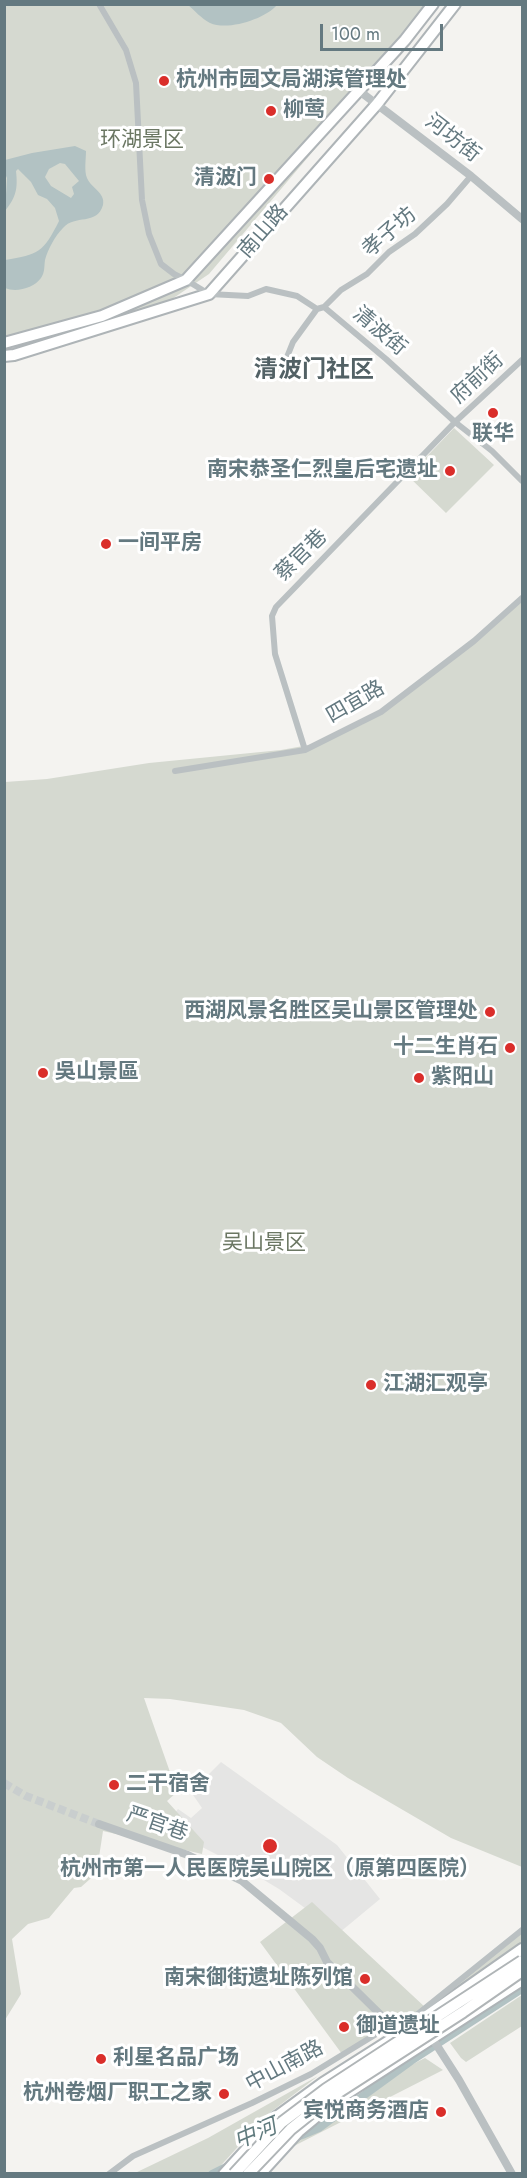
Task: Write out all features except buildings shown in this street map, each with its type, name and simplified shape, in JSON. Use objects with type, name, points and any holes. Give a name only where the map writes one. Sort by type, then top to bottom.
[{"type":"main road","name":"南山路","points":[[4,343],[102,316],[186,280],[405,40],[433,4]]},
{"type":"main road","name":"南山路","points":[[209,294],[377,104],[455,4]]},
{"type":"main road","points":[[4,356],[14,355],[209,294]]},
{"type":"main road","points":[[228,2173],[239,2157],[275,2118],[323,2083],[408,2030],[522,1948]]},
{"type":"main road","points":[[228,2173],[281,2123],[327,2089],[522,1961]]},
{"type":"main road","points":[[248,2174],[291,2129],[331,2097],[464,2012],[522,1971]]},
{"type":"main road","points":[[260,2174],[298,2132],[335,2101],[433,2040],[522,1980]]},
{"type":"street","name":"清波街","points":[[99,4],[126,50],[136,83],[142,200],[148,234],[161,264],[209,294],[248,296],[266,289],[297,296],[320,308],[386,358],[455,422],[492,451],[522,481]]},
{"type":"street","name":"河坊街","points":[[358,90],[471,176],[522,219]]},
{"type":"street","name":"孝子坊","points":[[287,357],[293,342],[320,308],[341,290],[367,274],[389,252],[431,219],[471,176]]},
{"type":"street","name":"府前街","points":[[455,422],[522,360]]},
{"type":"street","name":"蔡官巷","points":[[305,750],[275,654],[272,616],[286,596],[455,422]]},
{"type":"street","name":"四宜路","points":[[175,771],[305,750],[381,712],[474,641],[522,598]]},
{"type":"street","name":"严官巷","points":[[99,1824],[188,1855],[243,1881],[312,1939],[327,1962],[391,2025]]},
{"type":"street","name":"中山南路","points":[[109,2174],[133,2156],[311,2074],[391,2025],[404,2025],[522,1930]]},
{"type":"street","points":[[391,2025],[422,2032],[433,2040],[512,2174]]},
{"type":"shaded area","points":[[233,4],[277,5],[255,19],[226,26],[210,23],[188,5],[230,6]]},
{"type":"shaded area","points":[[75,146],[86,151],[86,175],[102,197],[103,205],[96,215],[73,221],[60,231],[48,251],[43,274],[38,282],[24,289],[14,290],[5,288],[5,260],[26,256],[39,250],[49,240],[59,221],[55,208],[47,199],[38,195],[31,182],[18,169],[15,192],[5,211],[7,178],[5,160]],"holes":[[[60,163],[65,164],[79,181],[72,187],[74,194],[71,198],[51,186],[45,177],[49,169]]]},
{"type":"shaded area","name":"杭州市第一人民医院吴山院区（原第四医院）","points":[[221,1762],[337,1845],[380,1899],[339,1933],[279,1889],[163,1827],[178,1809],[191,1818],[202,1808],[191,1792]]},
{"type":"green space","name":"环湖景区","points":[[4,5],[437,5],[209,274],[172,299],[21,347],[5,347]]},
{"type":"green space","points":[[454,428],[494,465],[446,513],[408,476]]},
{"type":"green space","name":"吴山景区","points":[[522,596],[522,1867],[451,1838],[348,1778],[317,1757],[281,1723],[244,1710],[170,1699],[144,1698],[177,1792],[167,1801],[204,1842],[202,1854],[103,1831],[99,1857],[94,1863],[98,1872],[81,1887],[74,1888],[49,1918],[28,1924],[12,1939],[21,1994],[5,2020],[5,782],[47,779],[149,763],[281,750],[320,743],[363,724],[415,689]]},
{"type":"green space","points":[[312,1902],[426,2008],[522,1930],[522,1949],[411,2027],[421,2010],[342,2054],[260,1942]]},
{"type":"green space","points":[[522,1995],[522,2026],[466,2062],[461,2058],[450,2043]]},
{"type":"green space","points":[[425,2058],[443,2070],[292,2147],[339,2118],[411,2065]]},
{"type":"green space","points":[[318,2076],[267,2115],[214,2173],[135,2173],[208,2138]]},
{"type":"waterway","name":"中河","points":[[295,2138],[319,2128],[411,2061],[522,1989]]},
{"type":"waterway","name":"中河","points":[[212,2174],[230,2165]]},
{"type":"tunnel","points":[[4,1783],[26,1796],[99,1824]]},
{"type":"place","name":"杭州市园文局湖滨管理处","points":[[164,81]]},
{"type":"place","name":"柳莺","points":[[271,111]]},
{"type":"place","name":"清波门","points":[[269,179]]},
{"type":"place","name":"联华","points":[[493,413]]},
{"type":"place","name":"南宋恭圣仁烈皇后宅遗址","points":[[450,471]]},
{"type":"place","name":"一间平房","points":[[106,544]]},
{"type":"place","name":"西湖风景名胜区吴山景区管理处","points":[[490,1012]]},
{"type":"place","name":"十二生肖石","points":[[510,1048]]},
{"type":"place","name":"吳山景區","points":[[43,1073]]},
{"type":"place","name":"紫阳山","points":[[419,1078]]},
{"type":"place","name":"江湖汇观亭","points":[[371,1385]]},
{"type":"place","name":"二干宿舍","points":[[114,1785]]},
{"type":"place","name":"杭州市第一人民医院吴山院区（原第四医院）","points":[[270,1846]]},
{"type":"place","name":"南宋御街遗址陈列馆","points":[[365,1979]]},
{"type":"place","name":"御道遗址","points":[[344,2027]]},
{"type":"place","name":"利星名品广场","points":[[101,2059]]},
{"type":"place","name":"杭州卷烟厂职工之家","points":[[224,2094]]},
{"type":"place","name":"宾悦商务酒店","points":[[441,2112]]},
{"type":"district","name":"清波门社区","points":[[314,371]]}]
